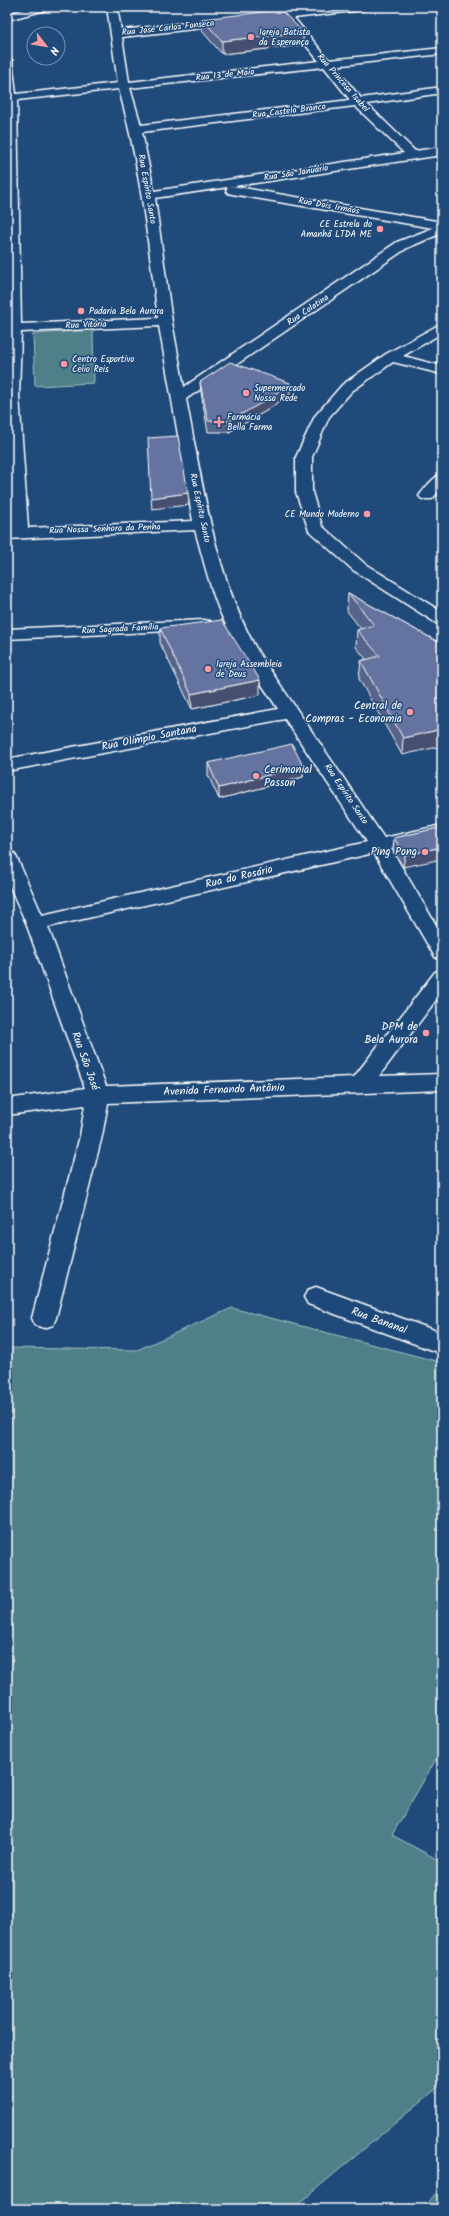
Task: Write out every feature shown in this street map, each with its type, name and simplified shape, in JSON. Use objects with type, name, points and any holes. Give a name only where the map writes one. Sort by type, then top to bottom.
[{"type":"street","points":[[7,17],[46,7]]},
{"type":"street","name":"Rua Espírito Santo","points":[[112,7],[124,86],[136,129],[149,195],[165,322],[178,398],[202,525],[215,574],[233,623],[249,652],[291,712],[380,846],[442,952]]},
{"type":"street","name":"Rua José Carlos Fonseca","points":[[116,34],[283,11],[363,7]]},
{"type":"street","name":"Rua Princesa Isabel","points":[[283,11],[325,64],[358,102],[411,154]]},
{"type":"street","name":"Rua 13 de Maio","points":[[9,98],[442,51]]},
{"type":"street","points":[[7,60],[9,98],[10,329],[14,533]]},
{"type":"street","name":"Rua Castelo Branco","points":[[136,129],[358,102],[442,90]]},
{"type":"street","name":"Rua São Januário","points":[[149,195],[215,187],[411,154],[442,151]]},
{"type":"street","name":"Rua Dois Irmãos","points":[[215,187],[442,227]]},
{"type":"street","name":"Rua Colatina","points":[[178,398],[402,245],[442,227]]},
{"type":"street","name":"Rua Vitória","points":[[10,329],[165,322]]},
{"type":"street","points":[[442,327],[391,357],[347,388],[322,416],[304,457],[304,492],[315,528],[359,567],[442,619]]},
{"type":"street","points":[[391,357],[442,370]]},
{"type":"street","points":[[427,496],[442,479]]},
{"type":"street","name":"Rua Nossa Senhora da Penha","points":[[14,533],[202,525]]},
{"type":"street","name":"Rua Sagrada Família","points":[[7,634],[233,623]]},
{"type":"street","name":"Rua Olímpio Santana","points":[[7,765],[291,712]]},
{"type":"street","name":"Rua do Rosário","points":[[36,923],[442,831]]},
{"type":"street","name":"Rua São José","points":[[7,858],[36,923],[98,1095],[90,1136],[44,1318]]},
{"type":"street","points":[[361,1084],[442,977]]},
{"type":"street","name":"Avenida Fernando Antônio","points":[[7,1107],[98,1095],[442,1082]]},
{"type":"street","name":"Rua Bananal","points":[[316,1297],[442,1344]]},
{"type":"green space","name":"Centro Esportivo Celio Reis","points":[[93,330],[94,383],[35,386],[33,334]]},
{"type":"green space","points":[[232,1308],[440,1362],[442,1367],[442,1749],[392,1835],[442,1862],[442,2084],[292,2209],[7,2209],[7,1348],[137,1350]]},
{"type":"green space","points":[[442,2187],[442,2209],[421,2209]]},
{"type":"building","points":[[281,10],[303,32],[222,41],[202,19]]},
{"type":"building","points":[[230,362],[290,383],[267,400],[229,421],[208,421],[200,382]]},
{"type":"building","points":[[178,436],[188,493],[151,498],[148,438]]},
{"type":"building","name":"Central de Compras - Economia","points":[[348,593],[442,644],[442,729],[403,738],[361,661],[380,656],[357,630],[374,625]]},
{"type":"building","name":"Igreja Assembleia de Deus","points":[[222,620],[260,680],[191,694],[160,628]]},
{"type":"building","points":[[292,744],[303,766],[219,788],[208,763]]},
{"type":"building","points":[[442,827],[442,847],[405,855],[394,838]]},
{"type":"place","name":"Igreja Batista da Esperança","points":[[251,37]]},
{"type":"place","name":"CE Estrela do Amanhã LTDA ME","points":[[380,229]]},
{"type":"place","name":"Padaria Bela Aurora","points":[[81,311]]},
{"type":"place","name":"Centro Esportivo Celio Reis","points":[[64,364]]},
{"type":"place","name":"Supermercado Nossa Rede","points":[[246,393]]},
{"type":"place","name":"Farmácia Bella Farma","points":[[219,422]]},
{"type":"place","name":"CE Mundo Moderno","points":[[367,514]]},
{"type":"place","name":"Igreja Assembleia de Deus","points":[[208,669]]},
{"type":"place","name":"Central de Compras - Economia","points":[[410,712]]},
{"type":"place","name":"Cerimonial Passon","points":[[256,776]]},
{"type":"place","name":"Ping Pong","points":[[425,852]]},
{"type":"place","name":"DPM de Bela Aurora","points":[[426,1033]]}]
